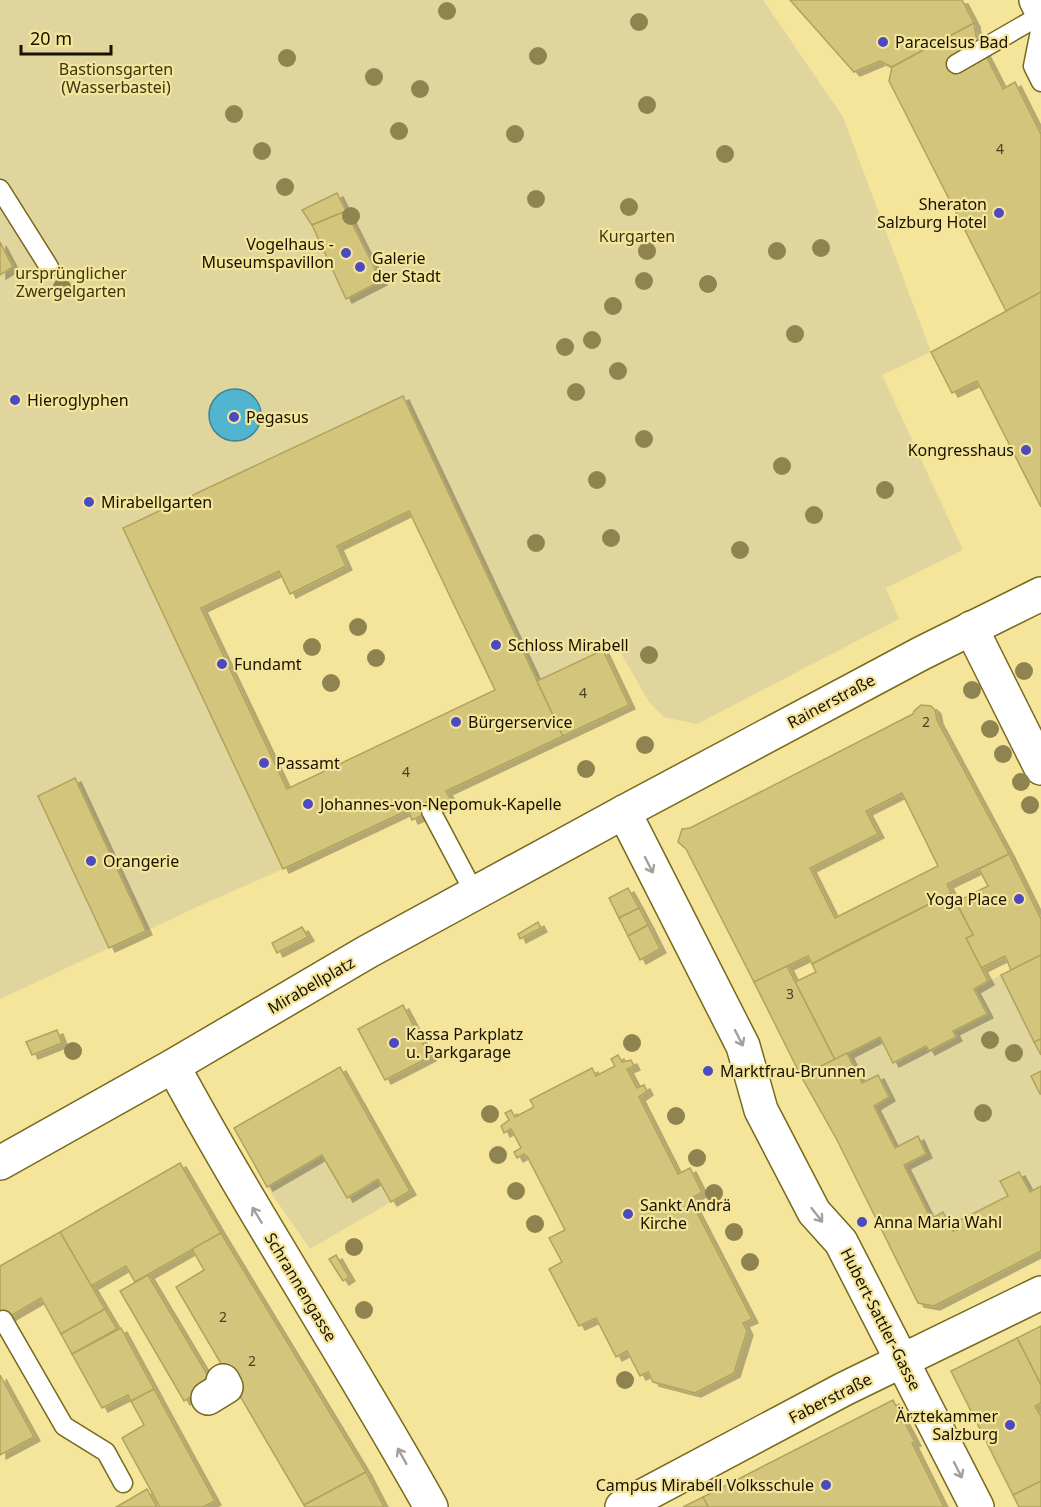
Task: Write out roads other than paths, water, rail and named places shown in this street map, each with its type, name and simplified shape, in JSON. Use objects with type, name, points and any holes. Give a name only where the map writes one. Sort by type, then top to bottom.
[{"type":"street","points":[[1036,0],[1041,10]]},
{"type":"street","name":"Rainerstraße","points":[[624,812],[971,628],[1041,594]]},
{"type":"street","points":[[971,628],[1041,768]]},
{"type":"street","name":"Mirabellplatz","points":[[0,1163],[173,1066],[367,952],[624,812]]},
{"type":"street","name":"Hubert-Sattler-Gasse","points":[[624,812],[743,1046],[761,1110],[814,1212],[841,1242],[977,1507]]},
{"type":"street","name":"Schrannengasse","points":[[173,1066],[212,1139],[397,1446],[431,1507]]},
{"type":"street","name":"Faberstraße","points":[[622,1507],[844,1389],[1041,1293]]},
{"type":"lane","points":[[956,64],[1041,15]]},
{"type":"lane","points":[[1041,26],[1033,66],[1041,82]]},
{"type":"lane","points":[[0,189],[49,267]]},
{"type":"lane","points":[[431,812],[475,894]]},
{"type":"lane","points":[[3,1320],[64,1426],[106,1452],[123,1483]]},
{"type":"water","points":[[235,389],[245,391],[253,397],[259,405],[261,415],[259,425],[253,433],[245,439],[235,441],[225,439],[217,433],[211,425],[209,415],[211,405],[217,397],[225,391]]},
{"type":"place","name":"Paracelsus Bad","points":[[883,42]]},
{"type":"place","name":"Sheraton Salzburg Hotel","points":[[999,213]]},
{"type":"place","name":"Vogelhaus - Museumspavillon","points":[[346,253]]},
{"type":"place","name":"Galerie der Stadt","points":[[360,267]]},
{"type":"place","name":"Hieroglyphen","points":[[15,400]]},
{"type":"place","name":"Pegasus","points":[[234,417]]},
{"type":"place","name":"Kongresshaus","points":[[1026,450]]},
{"type":"place","name":"Mirabellgarten","points":[[89,502]]},
{"type":"place","name":"Schloss Mirabell","points":[[496,645]]},
{"type":"place","name":"Fundamt","points":[[222,664]]},
{"type":"place","name":"Bürgerservice","points":[[456,722]]},
{"type":"place","name":"Passamt","points":[[264,763]]},
{"type":"place","name":"Johannes-von-Nepomuk-Kapelle","points":[[308,804]]},
{"type":"place","name":"Orangerie","points":[[91,861]]},
{"type":"place","name":"Yoga Place","points":[[1019,899]]},
{"type":"place","name":"Kassa Parkplatz u. Parkgarage","points":[[394,1043]]},
{"type":"place","name":"Marktfrau-Brunnen","points":[[708,1071]]},
{"type":"place","name":"Sankt Andrä Kirche","points":[[628,1214]]},
{"type":"place","name":"Anna Maria Wahl","points":[[862,1222]]},
{"type":"place","name":"Ärztekammer Salzburg","points":[[1010,1425]]},
{"type":"place","name":"Campus Mirabell Volksschule","points":[[826,1485]]},
{"type":"park label","name":"Bastionsgarten (Wasserbastei)","points":[[116,78]]},
{"type":"park label","name":"Kurgarten","points":[[637,236]]},
{"type":"park label","name":"ursprünglicher Zwergelgarten","points":[[71,282]]}]
